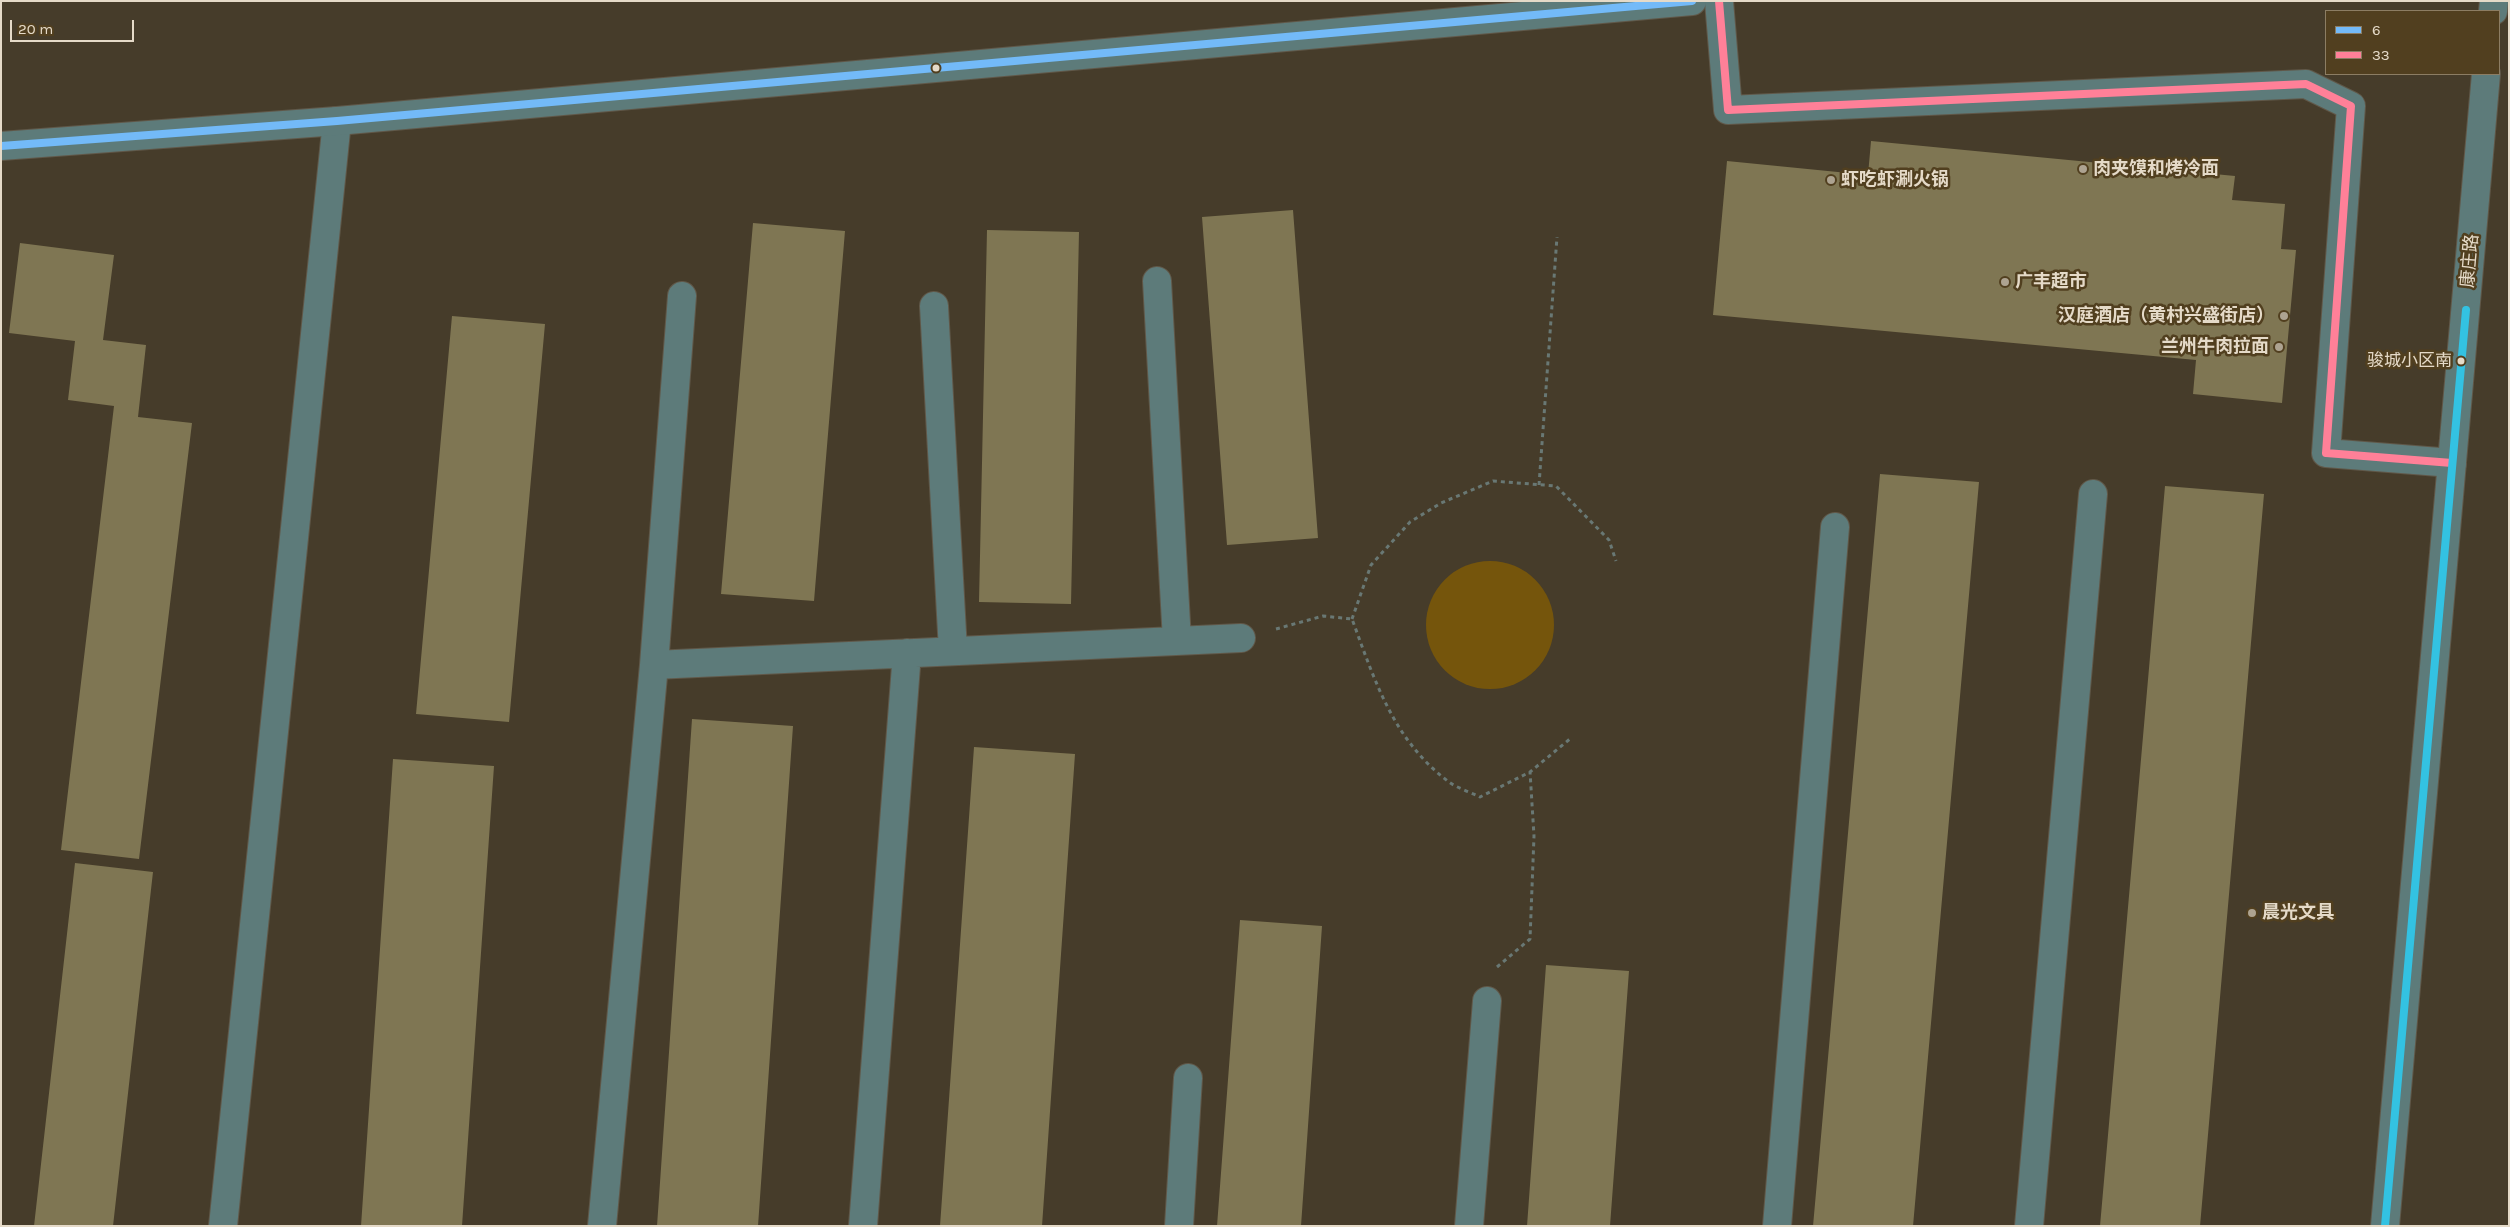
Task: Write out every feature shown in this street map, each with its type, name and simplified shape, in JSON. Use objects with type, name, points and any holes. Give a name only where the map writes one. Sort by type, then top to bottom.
[{"type":"street","points":[[1,146],[337,121],[1692,1]]},
{"type":"street","points":[[1719,1],[1728,110],[2306,84],[2351,106],[2326,453],[2452,464]]},
{"type":"street","name":"康庄路","points":[[2385,1226],[2486,75]]},
{"type":"street","points":[[223,1226],[337,121]]},
{"type":"street","points":[[1157,281],[1177,641]]},
{"type":"street","points":[[602,1226],[654,665],[682,296]]},
{"type":"street","points":[[934,306],[953,651]]},
{"type":"street","points":[[2029,1226],[2093,494]]},
{"type":"street","points":[[1777,1226],[1836,527]]},
{"type":"street","points":[[654,665],[1241,638]]},
{"type":"street","points":[[863,1226],[907,653]]},
{"type":"street","points":[[1469,1226],[1487,1001]]},
{"type":"street","points":[[1179,1226],[1188,1078]]},
{"type":"path","points":[[1539,485],[1557,236]]},
{"type":"path","points":[[1571,738],[1530,772],[1480,796],[1450,783],[1408,744],[1381,697],[1352,619],[1371,565],[1410,522],[1441,503],[1493,481],[1556,486],[1609,540],[1616,561]]},
{"type":"path","points":[[1241,638],[1323,616],[1352,619]]},
{"type":"path","points":[[1487,1001],[1495,968],[1530,939],[1534,836],[1530,772]]},
{"type":"shaded area","points":[[1490,561],[1503,562],[1515,566],[1526,571],[1536,579],[1544,589],[1549,600],[1553,612],[1553,638],[1549,650],[1544,661],[1536,671],[1526,679],[1515,684],[1503,688],[1490,689],[1477,688],[1465,684],[1454,679],[1444,671],[1436,661],[1431,650],[1427,638],[1426,625],[1427,612],[1431,600],[1436,589],[1444,579],[1454,571],[1465,566],[1477,562]]},
{"type":"building","name":"广丰超市","points":[[1871,141],[2235,176],[2232,200],[2285,204],[2281,249],[2296,250],[2282,403],[2193,394],[2196,360],[1713,315],[1727,161],[1868,175]]},
{"type":"building","points":[[1293,210],[1318,538],[1227,545],[1202,217]]},
{"type":"building","points":[[753,223],[845,231],[814,601],[721,594]]},
{"type":"building","points":[[987,230],[1079,232],[1071,604],[979,602]]},
{"type":"building","points":[[20,243],[114,255],[103,340],[146,345],[138,417],[192,423],[139,859],[61,850],[114,406],[68,400],[75,341],[9,333]]},
{"type":"building","points":[[452,316],[545,324],[509,722],[416,714]]},
{"type":"building","points":[[1880,474],[1979,482],[1913,1226],[1813,1226]]},
{"type":"building","points":[[2165,486],[2264,494],[2200,1226],[2100,1226]]},
{"type":"building","points":[[692,719],[793,726],[758,1226],[657,1226]]},
{"type":"building","points":[[974,747],[1075,754],[1042,1226],[940,1226]]},
{"type":"building","points":[[393,759],[494,766],[462,1226],[361,1226]]},
{"type":"building","points":[[75,863],[153,872],[113,1226],[34,1226]]},
{"type":"building","points":[[1240,920],[1322,926],[1301,1226],[1217,1226]]},
{"type":"building","points":[[1546,965],[1629,971],[1610,1226],[1527,1226]]},
{"type":"transit line","name":"6","points":[[1,146],[337,121],[1692,1]]},
{"type":"transit line","name":"33","points":[[1719,1],[1728,110],[2306,84],[2351,106],[2326,453],[2452,463]]},
{"type":"transit line","points":[[2385,1226],[2466,310]]},
{"type":"place","name":"肉夹馍和烤冷面","points":[[2083,169]]},
{"type":"place","name":"虾吃虾涮火锅","points":[[1831,180]]},
{"type":"place","name":"广丰超市","points":[[2005,282]]},
{"type":"place","name":"汉庭酒店（黄村兴盛街店）","points":[[2284,316]]},
{"type":"place","name":"兰州牛肉拉面","points":[[2279,347]]},
{"type":"place","name":"骏城小区南","points":[[2461,361]]},
{"type":"place","name":"晨光文具","points":[[2252,913]]}]
